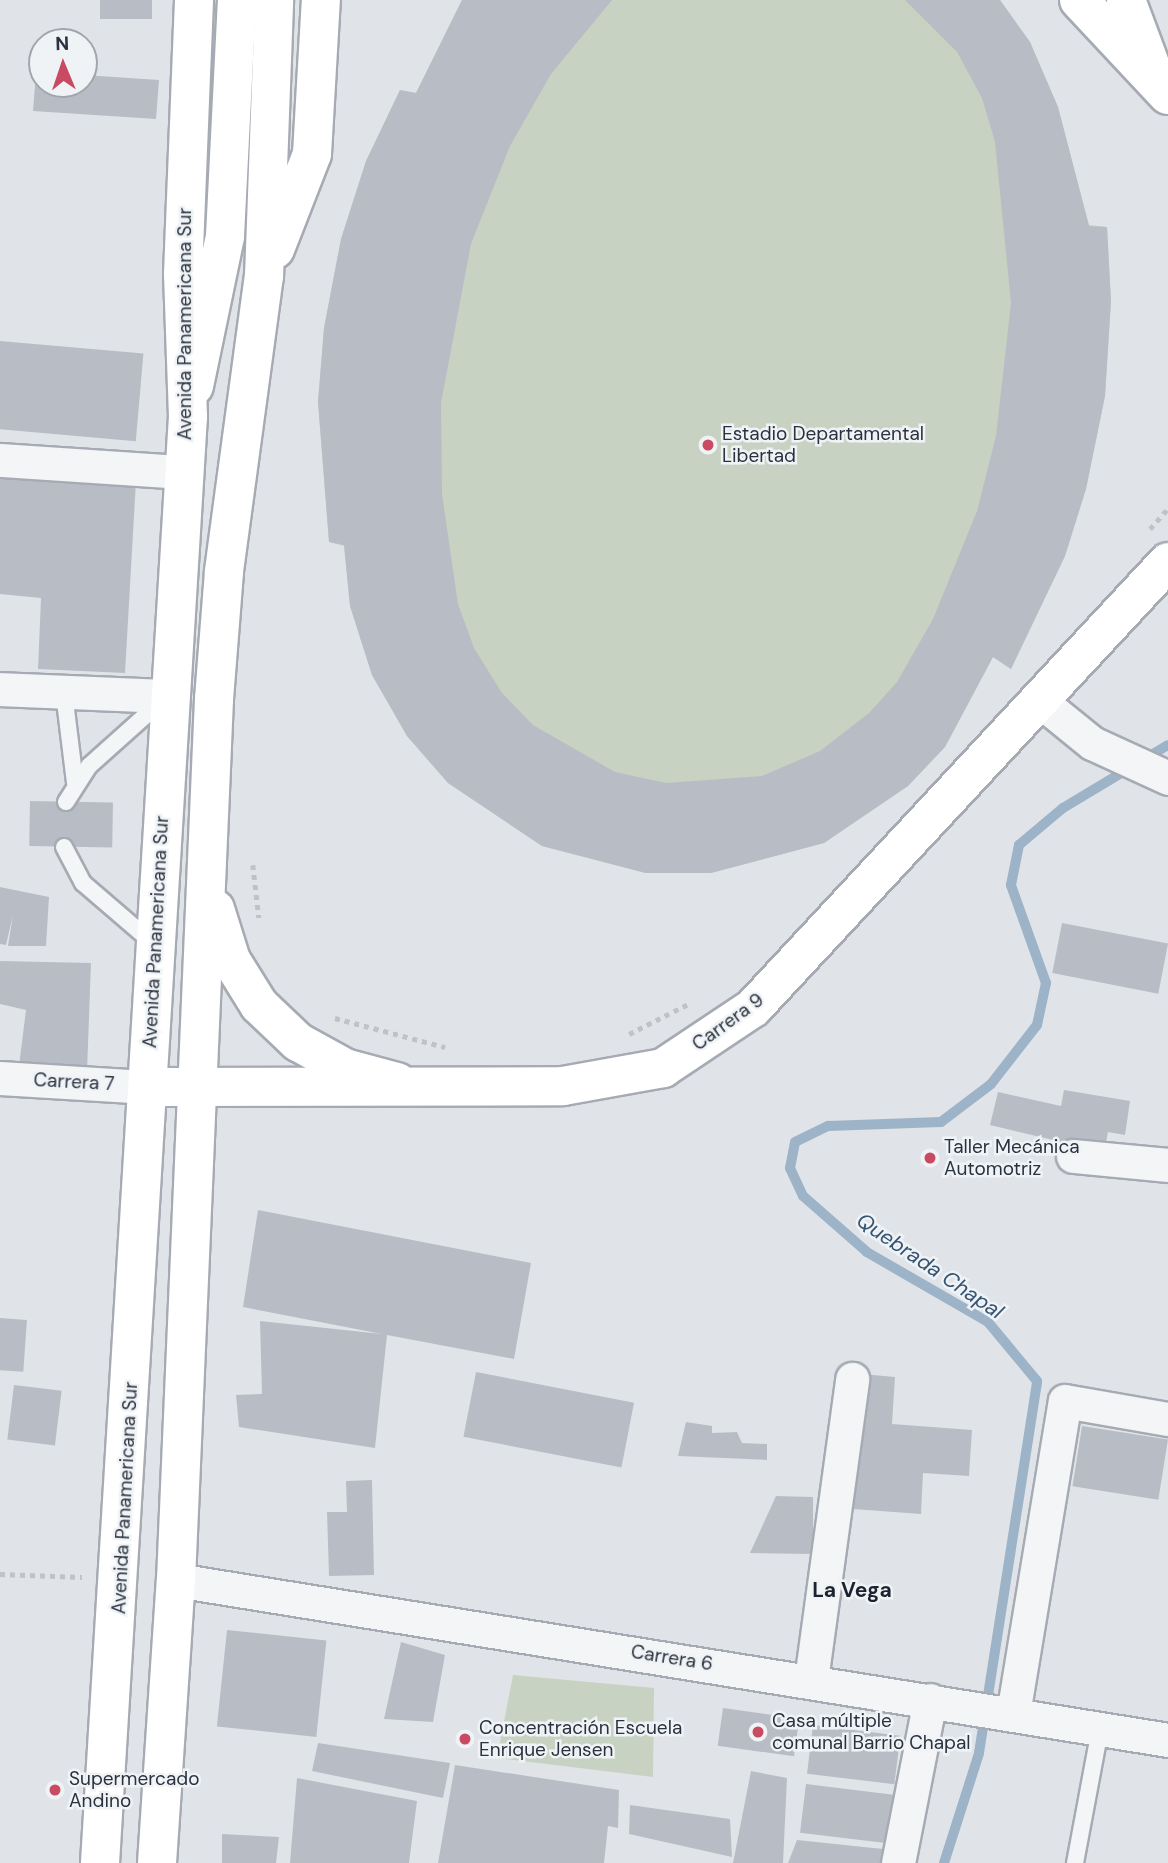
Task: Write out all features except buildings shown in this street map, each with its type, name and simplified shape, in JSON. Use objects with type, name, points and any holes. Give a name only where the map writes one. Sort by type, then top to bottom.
[{"type":"main road","name":"Avenida Panamericana Sur","points":[[100,1863],[121,1579],[149,1087],[167,696],[188,417],[183,274],[194,0]]},
{"type":"main road","points":[[188,417],[225,236],[237,0]]},
{"type":"main road","points":[[157,1863],[176,1580],[208,856],[224,570],[264,277],[274,0]]},
{"type":"main road","points":[[264,277],[312,154],[321,0]]},
{"type":"main road","points":[[1079,0],[1162,88]]},
{"type":"main road","points":[[1126,0],[1162,88]]},
{"type":"main road","name":"Carrera 9","points":[[149,1087],[397,1082],[563,1086],[663,1068],[753,1008],[1039,700],[1155,550]]},
{"type":"main road","points":[[208,856],[231,960],[259,1005],[298,1042],[345,1068],[397,1082]]},
{"type":"street","points":[[0,460],[182,472]]},
{"type":"street","points":[[0,689],[167,696]]},
{"type":"street","points":[[1039,700],[1091,743],[1166,778]]},
{"type":"street","name":"Carrera 7","points":[[0,1078],[149,1087]]},
{"type":"street","points":[[1073,1156],[1168,1165]]},
{"type":"street","points":[[811,1680],[852,1379]]},
{"type":"street","points":[[1004,1713],[1065,1401],[1168,1419]]},
{"type":"street","name":"Carrera 6","points":[[176,1580],[811,1680],[1168,1741]]},
{"type":"street","points":[[898,1863],[943,1702]]},
{"type":"lane","points":[[64,693],[75,782]]},
{"type":"lane","points":[[66,802],[75,782],[167,696]]},
{"type":"lane","points":[[64,847],[83,883],[155,945]]},
{"type":"lane","points":[[1075,1863],[1100,1729]]},
{"type":"path","points":[[1155,550],[1168,508]]},
{"type":"path","points":[[253,865],[262,932]]},
{"type":"path","points":[[623,1036],[699,998]]},
{"type":"path","points":[[322,1011],[449,1048]]},
{"type":"path","points":[[0,1574],[121,1579]]},
{"type":"green space","name":"Estadio Departamental Libertad","points":[[462,0],[1000,0],[1030,42],[1058,107],[1089,225],[1107,227],[1111,301],[1105,396],[1086,489],[1065,556],[1011,669],[993,657],[945,747],[908,786],[824,843],[711,873],[645,873],[542,846],[448,783],[407,736],[372,675],[350,606],[344,546],[329,542],[318,402],[324,328],[341,239],[366,161],[400,90],[416,93]]},
{"type":"green space","points":[[513,1675],[654,1688],[653,1777],[497,1758]]},
{"type":"waterway","name":"Quebrada Chapal","points":[[944,1863],[979,1753],[1037,1381],[988,1322],[867,1252],[803,1196],[790,1168],[795,1142],[828,1126],[941,1122],[991,1084],[1037,1025],[1046,983],[1011,885],[1019,845],[1063,808],[1168,745]]},
{"type":"place","name":"Estadio Departamental Libertad","points":[[708,445]]},
{"type":"place","name":"Taller Mecánica Automotriz","points":[[930,1158]]},
{"type":"place","name":"Casa múltiple comunal Barrio Chapal","points":[[758,1732]]},
{"type":"place","name":"Concentración Escuela Enrique Jensen","points":[[465,1739]]},
{"type":"place","name":"Supermercado Andino","points":[[55,1790]]},
{"type":"district","name":"La Vega","points":[[852,1590]]}]
